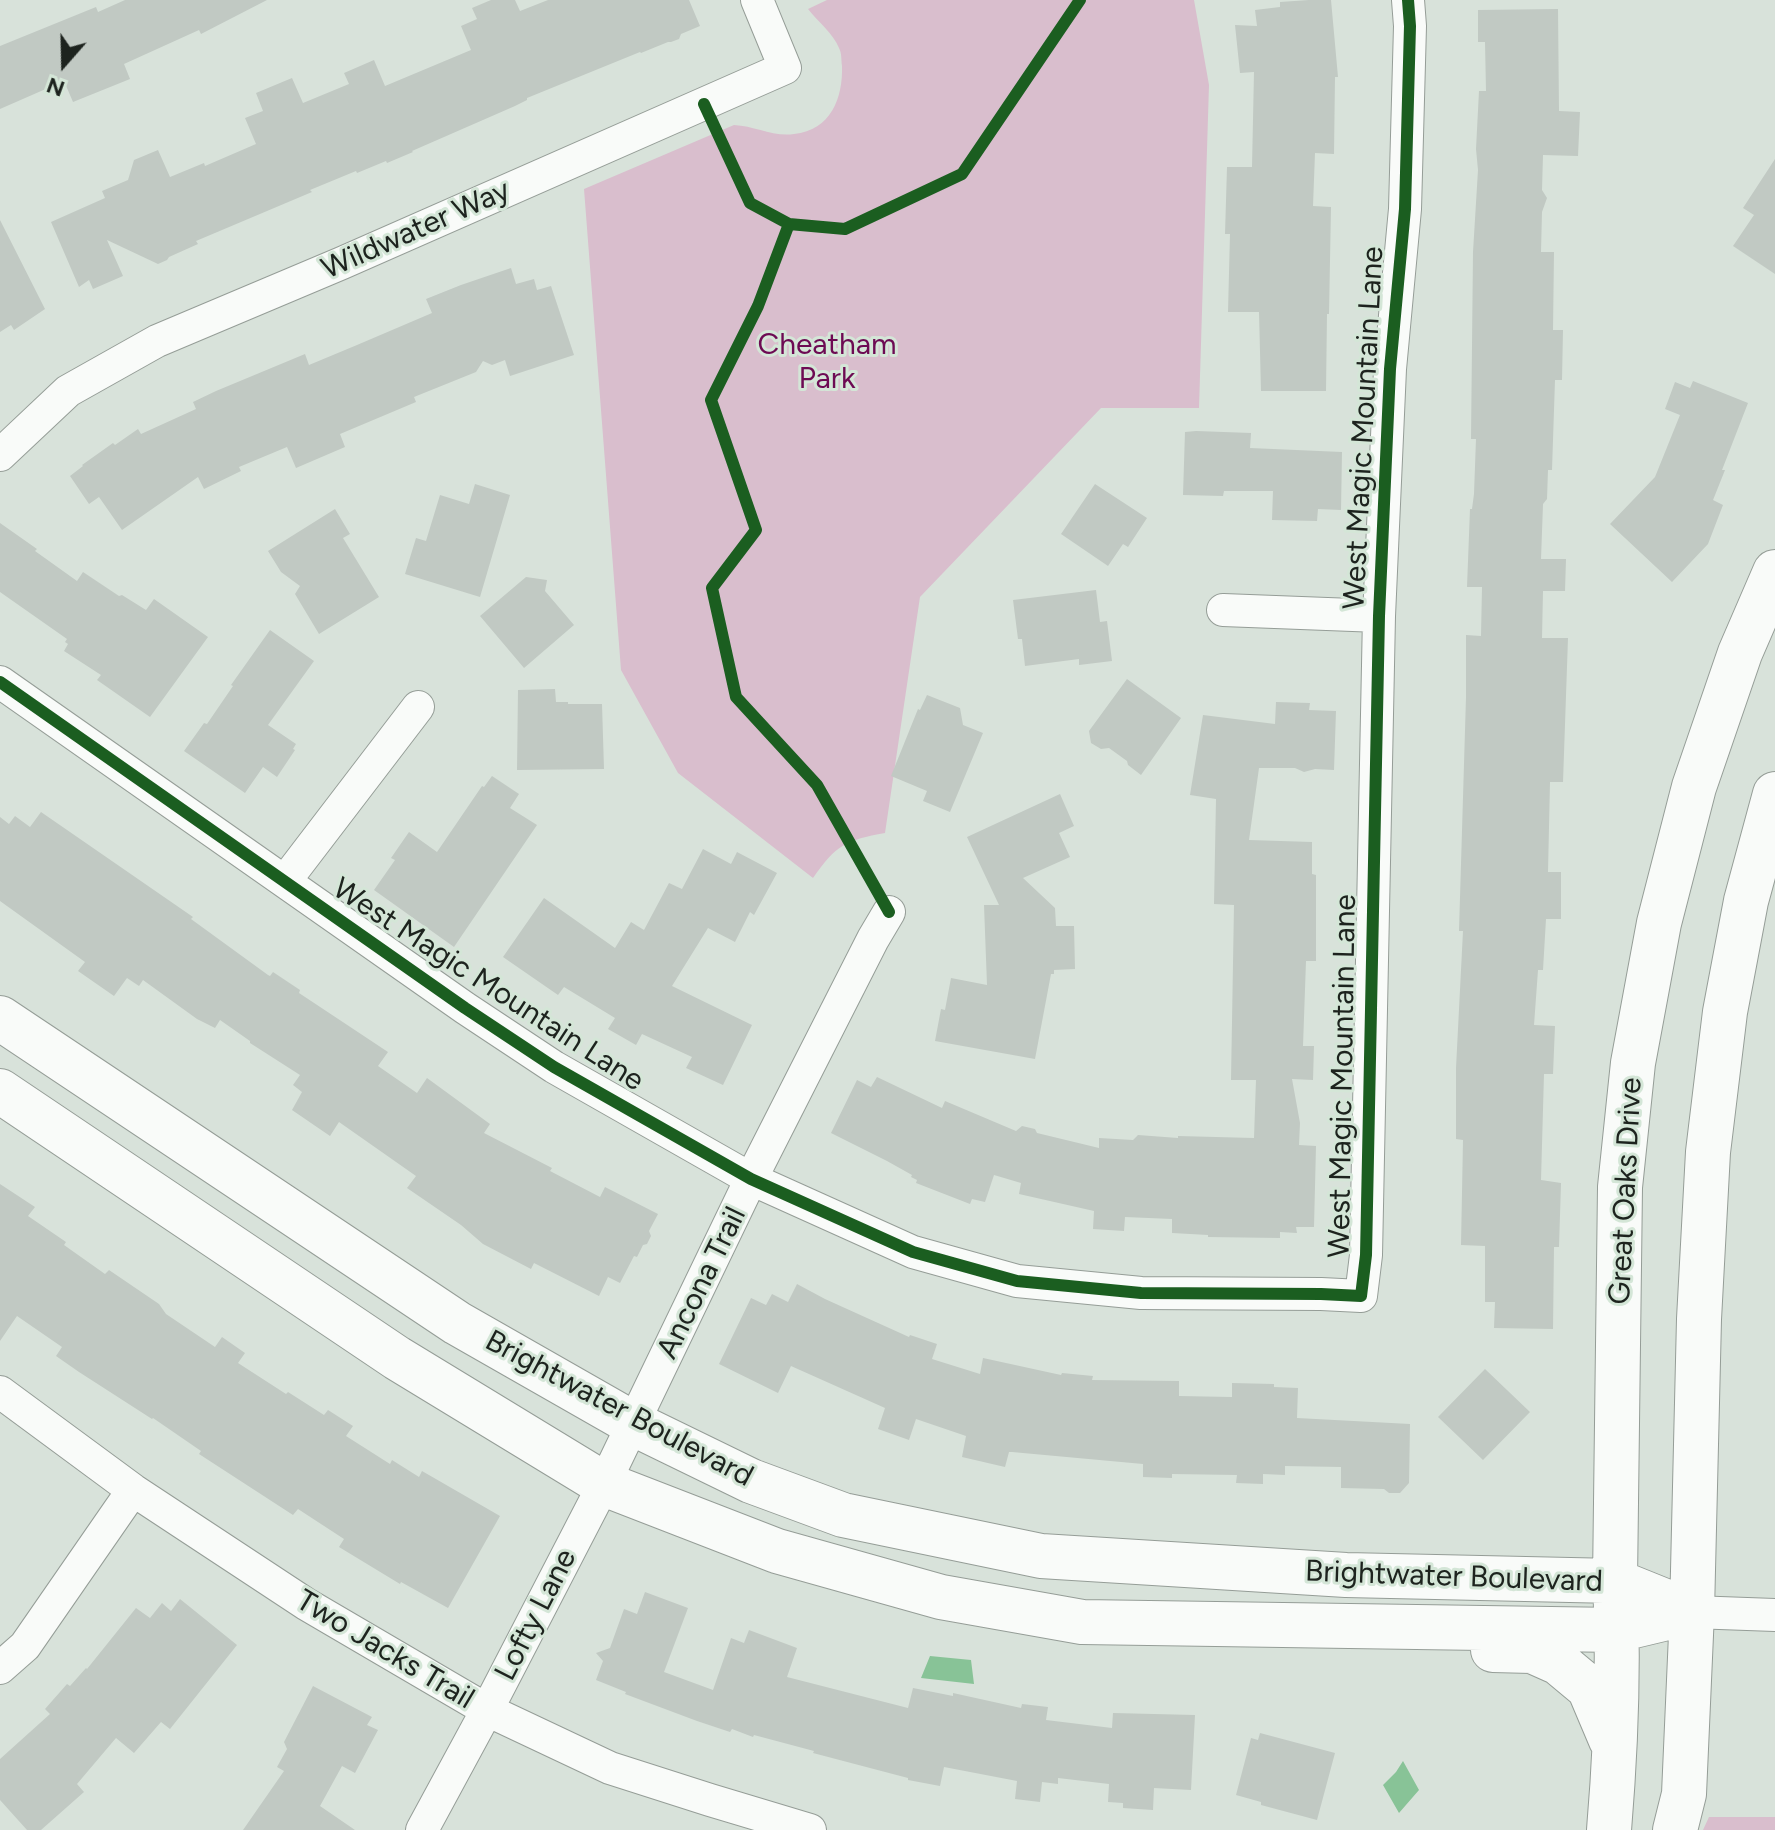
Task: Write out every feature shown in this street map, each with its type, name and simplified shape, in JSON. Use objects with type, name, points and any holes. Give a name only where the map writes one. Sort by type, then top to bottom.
[{"type":"street","name":"Wildwater Way","points":[[0,455],[68,391],[157,341],[785,68],[757,0]]},
{"type":"street","name":"West Magic Mountain Lane","points":[[0,682],[554,1067],[751,1179],[913,1252],[1017,1281],[1141,1293],[1361,1296],[1366,1255],[1379,616],[1390,369],[1405,209],[1408,0]]},
{"type":"street","name":"Great Oaks Drive","points":[[1609,1830],[1616,1749],[1620,1187],[1633,1063],[1659,923],[1694,787],[1740,653],[1775,572]]},
{"type":"street","points":[[1223,610],[1379,616]]},
{"type":"street","points":[[285,881],[418,707]]},
{"type":"street","points":[[1675,1830],[1684,1794],[1699,1319],[1708,1152],[1725,1012],[1746,901],[1775,794]]},
{"type":"street","name":"Ancona Trail","points":[[604,1484],[751,1179],[889,912]]},
{"type":"street","name":"Brightwater Boulevard","points":[[0,1018],[457,1323],[634,1424],[751,1481],[843,1515],[1041,1556],[1346,1575],[1615,1581],[1692,1612]]},
{"type":"street","name":"Brightwater Boulevard","points":[[0,1091],[397,1358],[604,1484],[777,1551],[941,1597],[1082,1622],[1617,1630],[1692,1612]]},
{"type":"street","name":"Two Jacks Trail","points":[[0,1392],[133,1490],[306,1604],[487,1710],[610,1768],[810,1830]]},
{"type":"street","name":"Lofty Lane","points":[[422,1830],[604,1484]]},
{"type":"street","points":[[0,1668],[25,1646],[133,1490]]},
{"type":"street","points":[[1692,1612],[1775,1615]]},
{"type":"street","points":[[1346,1627],[1413,1647],[1532,1651],[1559,1663],[1589,1688],[1616,1749]]},
{"type":"green space","name":"Cheatham Park","points":[[827,0],[1194,0],[1209,85],[1199,408],[1101,408],[920,597],[885,833],[843,846],[828,858],[813,878],[678,773],[621,670],[584,189],[734,125],[786,135],[807,131],[826,119],[840,90],[841,54],[829,32],[808,9]]},
{"type":"green space","points":[[1709,1817],[1775,1817],[1775,1830],[1703,1830]]},
{"type":"shaded area","points":[[930,1656],[971,1660],[974,1684],[921,1678]]},
{"type":"shaded area","points":[[1403,1761],[1419,1790],[1399,1813],[1383,1785]]},
{"type":"building","points":[[125,0],[267,0],[201,34],[199,30],[124,64],[130,79],[73,102],[64,81],[0,109],[0,46],[96,7],[98,12]]},
{"type":"building","points":[[491,0],[515,0],[520,11],[548,0],[689,0],[700,26],[681,34],[679,39],[527,98],[387,163],[356,171],[310,190],[312,192],[196,241],[198,244],[158,264],[107,240],[123,276],[93,289],[89,280],[79,287],[51,222],[105,198],[102,191],[128,180],[134,160],[158,150],[170,177],[256,144],[245,118],[263,111],[256,93],[292,78],[303,103],[349,84],[344,73],[374,60],[385,86],[471,50],[461,26],[477,19],[472,8]]},
{"type":"building","points":[[1331,0],[1338,77],[1335,77],[1334,154],[1315,153],[1313,206],[1331,207],[1326,391],[1261,391],[1259,312],[1228,312],[1230,234],[1225,234],[1227,167],[1252,167],[1254,72],[1240,73],[1235,25],[1257,26],[1255,10],[1280,7],[1280,2]]},
{"type":"building","points":[[1558,9],[1559,111],[1580,112],[1578,156],[1543,155],[1542,190],[1547,198],[1542,212],[1541,252],[1554,252],[1553,330],[1563,330],[1562,380],[1555,380],[1552,470],[1548,470],[1547,499],[1543,504],[1541,559],[1566,559],[1565,591],[1543,591],[1542,638],[1568,638],[1563,782],[1550,782],[1548,872],[1561,872],[1561,919],[1546,919],[1543,970],[1538,970],[1534,1025],[1555,1026],[1553,1074],[1544,1074],[1541,1180],[1561,1183],[1559,1247],[1554,1247],[1553,1329],[1494,1328],[1495,1302],[1485,1302],[1485,1246],[1461,1245],[1463,1140],[1456,1139],[1463,931],[1459,931],[1466,635],[1481,636],[1482,587],[1467,587],[1476,439],[1471,439],[1476,149],[1479,91],[1486,91],[1485,42],[1478,42],[1478,10]]},
{"type":"building","points":[[1775,159],[1775,274],[1733,246],[1754,215],[1743,208]]},
{"type":"building","points":[[0,220],[45,309],[14,330],[11,325],[0,332]]},
{"type":"building","points":[[511,268],[516,284],[534,279],[537,290],[551,286],[574,355],[510,376],[505,360],[492,365],[483,361],[476,372],[414,397],[416,402],[340,434],[345,447],[296,468],[287,447],[239,467],[241,471],[204,489],[198,477],[122,530],[99,497],[89,504],[70,476],[113,443],[115,445],[138,429],[141,434],[196,409],[193,402],[216,391],[305,354],[309,365],[357,345],[432,313],[426,299]]},
{"type":"building","points":[[1693,381],[1748,403],[1713,500],[1723,505],[1708,544],[1672,582],[1610,524],[1655,477],[1680,415],[1665,409],[1675,382],[1690,388]]},
{"type":"building","points":[[1185,432],[1251,433],[1250,448],[1342,452],[1341,510],[1318,509],[1317,521],[1272,520],[1273,491],[1224,491],[1223,496],[1183,495]]},
{"type":"building","points":[[475,484],[510,495],[480,597],[405,574],[416,538],[426,541],[440,495],[469,504]]},
{"type":"building","points":[[1095,484],[1147,518],[1128,547],[1123,544],[1108,566],[1061,534]]},
{"type":"building","points":[[335,509],[350,534],[343,538],[379,597],[319,634],[295,594],[300,586],[281,572],[268,551]]},
{"type":"building","points":[[0,523],[77,581],[83,572],[146,610],[154,599],[208,637],[150,717],[97,680],[101,675],[64,651],[67,639],[0,592]]},
{"type":"building","points":[[526,577],[547,580],[545,591],[574,625],[524,668],[480,616]]},
{"type":"building","points":[[1096,590],[1100,622],[1107,621],[1112,661],[1079,665],[1079,659],[1025,666],[1013,600]]},
{"type":"building","points":[[270,630],[314,661],[268,725],[296,744],[295,750],[277,777],[263,767],[245,793],[184,751],[204,723],[207,724]]},
{"type":"building","points":[[1127,679],[1181,718],[1141,775],[1109,748],[1101,749],[1091,743],[1089,731]]},
{"type":"building","points":[[555,689],[556,702],[602,704],[604,769],[517,770],[518,690]]},
{"type":"building","points":[[927,695],[960,708],[963,725],[983,733],[950,812],[923,801],[927,791],[891,776],[918,709]]},
{"type":"building","points":[[1276,702],[1310,703],[1309,710],[1336,711],[1334,770],[1304,772],[1295,768],[1259,768],[1249,840],[1312,842],[1312,874],[1316,875],[1316,961],[1306,961],[1303,1046],[1314,1046],[1313,1080],[1292,1079],[1300,1123],[1299,1145],[1316,1146],[1314,1227],[1296,1227],[1297,1233],[1280,1232],[1280,1238],[1208,1237],[1172,1233],[1172,1219],[1125,1217],[1124,1231],[1093,1229],[1094,1211],[1019,1194],[1021,1183],[994,1175],[985,1202],[972,1199],[970,1204],[916,1183],[912,1175],[831,1133],[857,1080],[871,1087],[877,1077],[942,1108],[945,1101],[1016,1131],[1022,1126],[1035,1129],[1037,1133],[1099,1148],[1099,1138],[1133,1140],[1138,1135],[1254,1138],[1256,1080],[1231,1080],[1234,905],[1214,904],[1216,799],[1190,795],[1203,715],[1275,724]]},
{"type":"building","points":[[492,776],[519,794],[510,808],[537,825],[454,947],[374,890],[395,860],[391,858],[409,832],[437,852]]},
{"type":"building","points":[[1060,794],[1074,826],[1059,833],[1070,857],[1023,878],[1055,908],[1056,926],[1074,926],[1075,969],[1054,970],[1051,974],[1035,1059],[935,1041],[951,978],[987,985],[984,905],[999,905],[967,837]]},
{"type":"building","points":[[41,812],[193,917],[191,919],[268,975],[273,972],[388,1052],[378,1066],[417,1093],[427,1078],[490,1124],[484,1133],[600,1197],[605,1187],[658,1214],[649,1231],[651,1236],[647,1244],[643,1245],[637,1257],[634,1256],[620,1283],[608,1277],[599,1296],[534,1263],[531,1269],[483,1244],[407,1188],[416,1176],[339,1122],[330,1136],[292,1110],[302,1092],[293,1085],[300,1075],[220,1020],[215,1028],[197,1019],[143,980],[139,986],[127,978],[114,996],[78,971],[85,962],[0,901],[0,817],[9,824],[15,816],[30,827]]},
{"type":"building","points":[[703,849],[731,864],[737,852],[777,873],[754,915],[750,912],[735,942],[708,928],[672,986],[752,1025],[723,1085],[686,1068],[692,1057],[642,1034],[636,1045],[608,1029],[615,1018],[564,987],[558,995],[503,957],[544,898],[615,948],[631,922],[644,930],[669,883],[682,889]]},
{"type":"building","points":[[0,1184],[35,1207],[28,1216],[105,1274],[109,1270],[215,1347],[222,1337],[245,1353],[238,1363],[286,1394],[288,1392],[324,1415],[328,1410],[353,1426],[346,1436],[390,1464],[392,1460],[419,1477],[422,1471],[500,1516],[448,1608],[400,1584],[339,1547],[344,1539],[298,1509],[293,1515],[199,1454],[201,1451],[153,1418],[56,1356],[62,1347],[17,1316],[0,1341]]},
{"type":"building","points":[[797,1284],[909,1337],[937,1344],[932,1359],[980,1374],[983,1358],[1061,1375],[1093,1376],[1092,1380],[1179,1381],[1179,1396],[1232,1397],[1232,1383],[1274,1384],[1274,1387],[1298,1388],[1297,1418],[1410,1424],[1409,1483],[1400,1493],[1389,1493],[1384,1489],[1341,1488],[1341,1467],[1285,1466],[1285,1475],[1263,1474],[1263,1484],[1236,1483],[1237,1475],[1143,1477],[1143,1464],[1012,1452],[1009,1452],[1005,1467],[962,1457],[966,1436],[916,1419],[909,1440],[878,1429],[885,1408],[791,1366],[778,1393],[719,1364],[751,1298],[766,1305],[772,1294],[788,1302]]},
{"type":"building","points":[[1485,1369],[1530,1412],[1483,1460],[1438,1417]]},
{"type":"building","points":[[645,1592],[688,1608],[664,1672],[713,1690],[731,1638],[744,1643],[749,1630],[797,1648],[787,1677],[908,1708],[913,1688],[1021,1708],[1022,1704],[1048,1707],[1046,1720],[1112,1728],[1113,1713],[1195,1715],[1191,1790],[1154,1788],[1153,1810],[1123,1808],[1123,1803],[1108,1802],[1109,1784],[1058,1778],[1058,1784],[1042,1782],[1040,1802],[1015,1799],[1017,1781],[944,1767],[940,1786],[908,1780],[814,1751],[732,1729],[730,1732],[697,1721],[596,1680],[603,1661],[596,1653],[610,1648],[624,1609],[637,1614]]},
{"type":"building","points":[[180,1599],[237,1645],[170,1729],[161,1722],[134,1753],[116,1738],[77,1784],[84,1792],[41,1830],[27,1830],[0,1800],[0,1759],[50,1714],[45,1709],[67,1684],[70,1686],[87,1669],[136,1608],[150,1618],[162,1603],[171,1611]]},
{"type":"building","points":[[313,1686],[372,1717],[367,1725],[378,1730],[355,1773],[342,1766],[320,1806],[355,1830],[243,1830],[284,1771],[277,1767],[287,1749],[284,1742]]},
{"type":"building","points":[[1260,1733],[1335,1753],[1317,1820],[1236,1795],[1251,1738],[1258,1740]]},
{"type":"cycle path","points":[[704,104],[750,203],[789,224],[845,229],[962,174],[1080,0]]},
{"type":"cycle path","points":[[0,682],[554,1067],[751,1179],[913,1252],[1017,1281],[1141,1293],[1361,1296],[1366,1255],[1379,616],[1390,369],[1405,209],[1408,0]]},
{"type":"cycle path","points":[[789,224],[758,306],[711,400],[756,530],[712,588],[736,697],[817,785],[889,912]]}]
